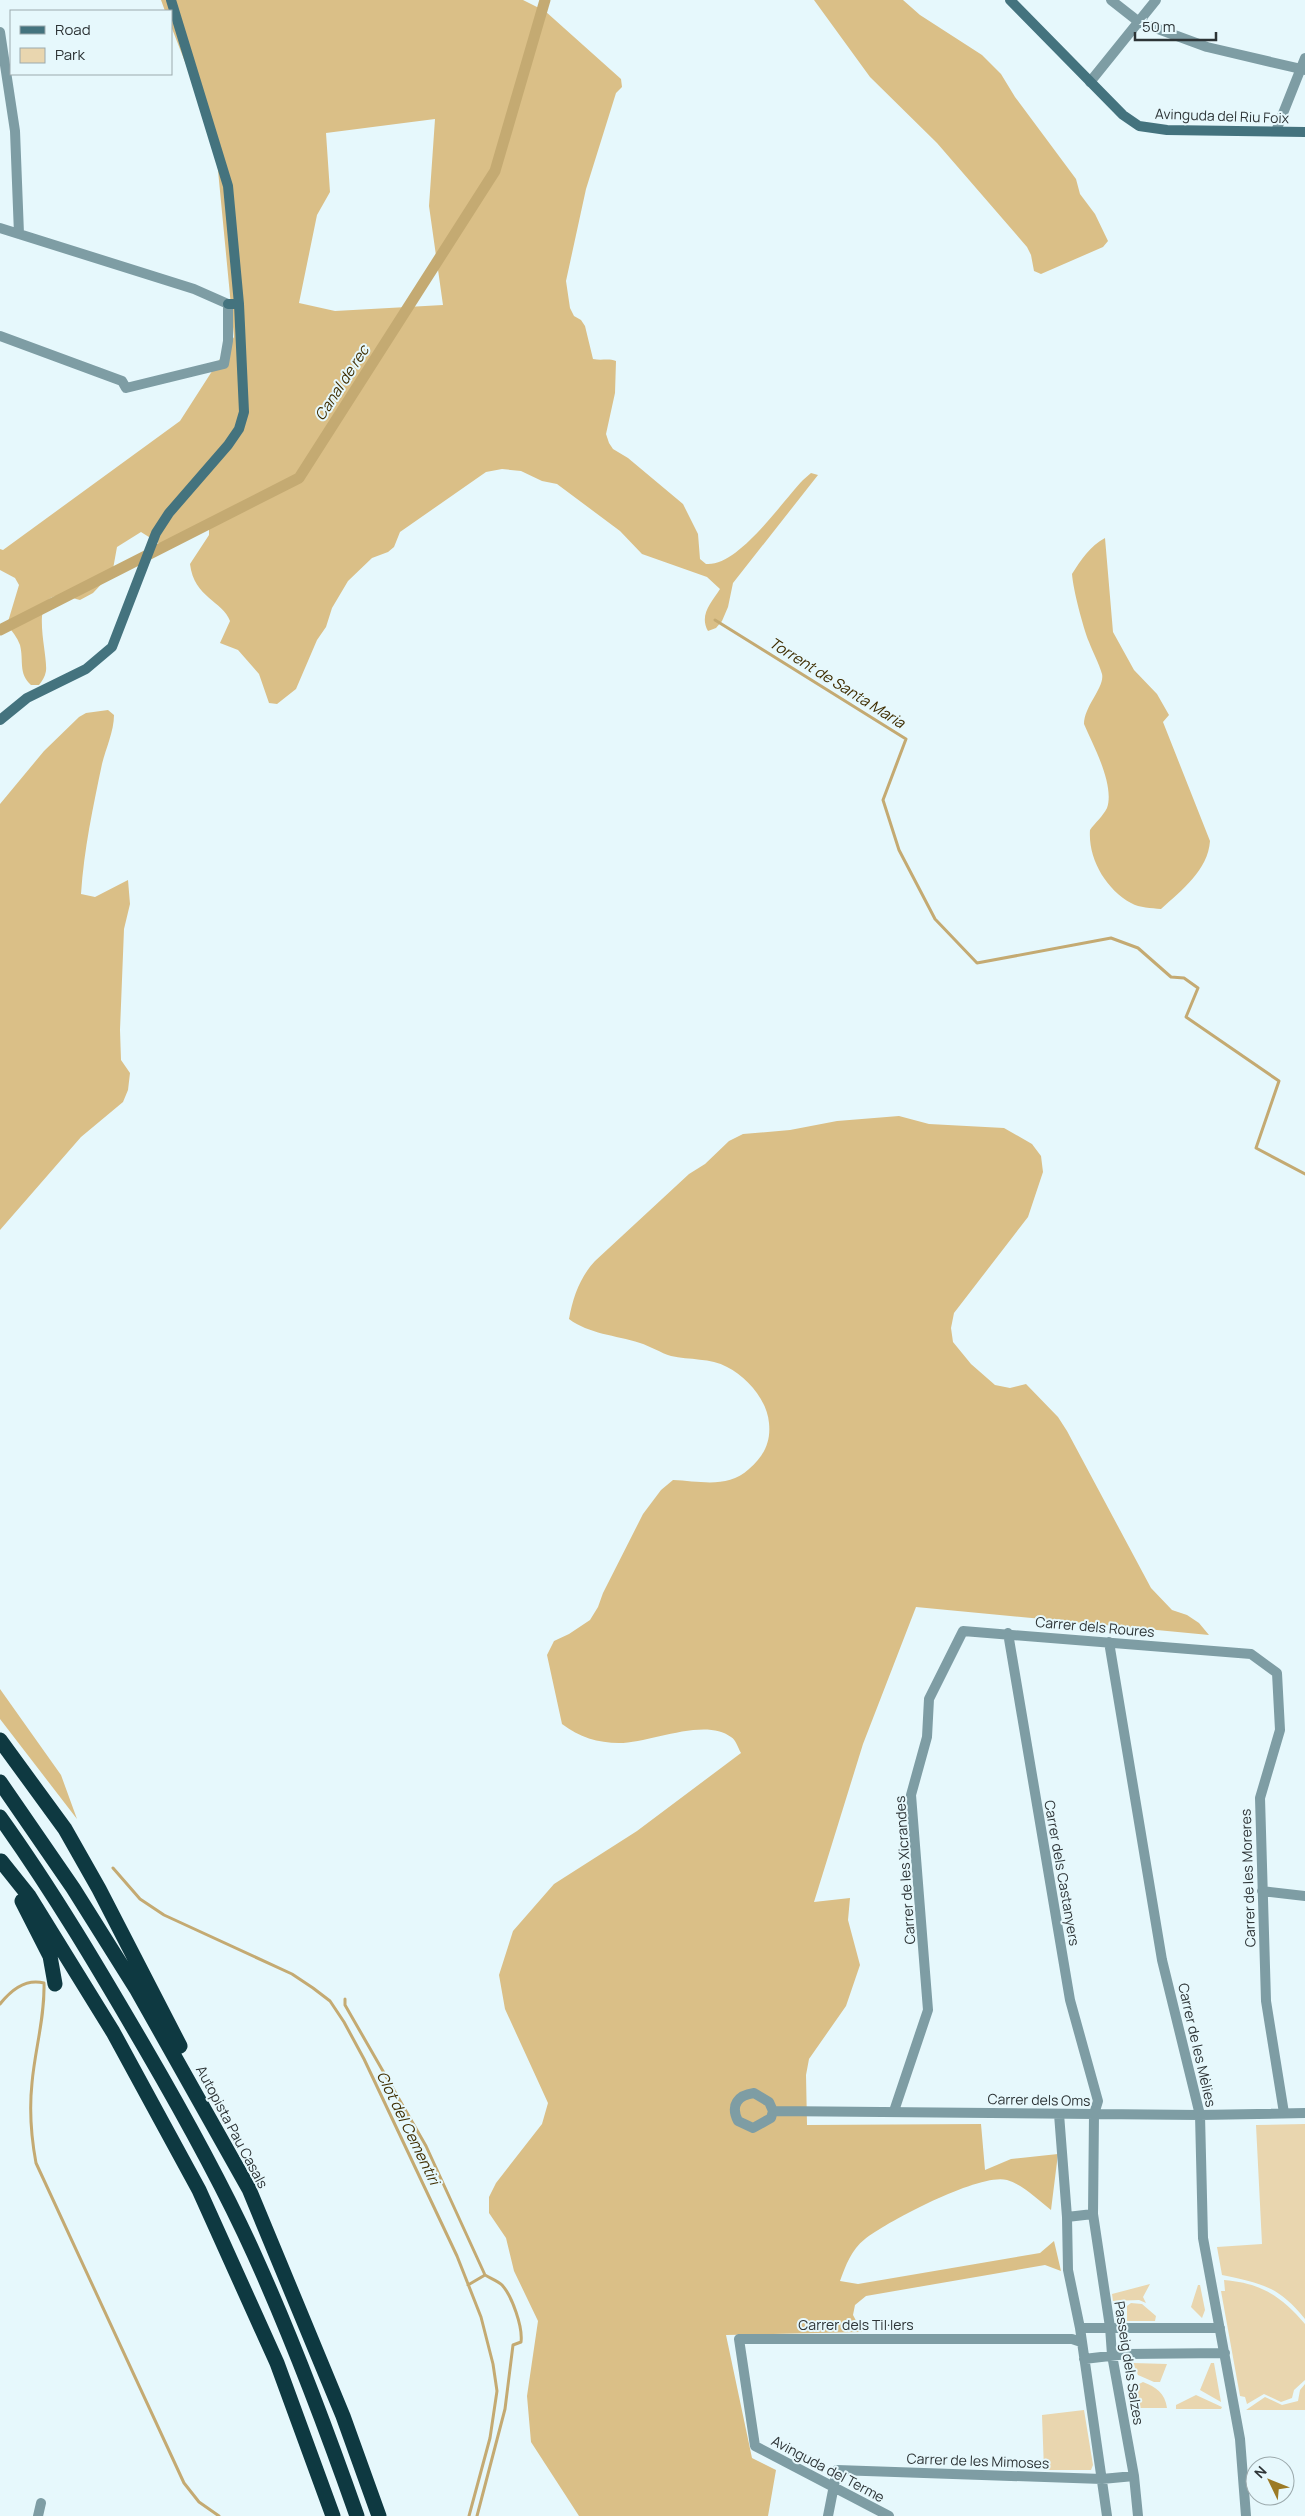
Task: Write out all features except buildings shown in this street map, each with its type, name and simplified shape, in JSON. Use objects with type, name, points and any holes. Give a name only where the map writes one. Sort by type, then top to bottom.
[{"type":"highway","points":[[0,1740],[65,1829],[99,1889],[188,2061],[194,2089]]},
{"type":"highway","name":"Autopista Pau Casals","points":[[0,1782],[73,1888],[128,1974],[249,2189],[336,2398],[379,2516]]},
{"type":"highway","points":[[0,1816],[74,1926],[182,2113],[222,2187],[254,2254],[292,2344],[357,2516]]},
{"type":"highway","points":[[0,1861],[50,1956],[55,1984]]},
{"type":"highway","points":[[0,1861],[29,1896],[113,2032],[199,2190],[277,2363],[334,2516]]},
{"type":"street","points":[[0,720],[28,698],[86,669],[112,647],[156,532],[239,429],[244,412],[244,397],[233,304],[228,186],[170,0]]},
{"type":"street","name":"Avinguda del Riu Foix","points":[[1010,0],[1123,115],[1139,126],[1167,130],[1305,132]]},
{"type":"street","points":[[1111,0],[1139,22],[1207,47],[1303,69]]},
{"type":"street","points":[[1090,82],[1156,0]]},
{"type":"street","points":[[0,32],[15,131],[19,234]]},
{"type":"street","points":[[1276,131],[1303,69],[1305,58]]},
{"type":"street","points":[[0,228],[194,289],[233,304]]},
{"type":"street","points":[[0,336],[122,381],[126,388],[224,364],[233,304]]},
{"type":"street","name":"Carrer dels Roures","points":[[963,1631],[1008,1633],[1224,1654]]},
{"type":"street","name":"Carrer de les Xicrandes","points":[[894,2111],[928,2010],[911,1794],[927,1737],[929,1700],[963,1631]]},
{"type":"street","name":"Carrer dels Castanyers","points":[[1008,1633],[1070,2000],[1098,2101],[1094,2114]]},
{"type":"street","name":"Carrer de les Mèlies","points":[[1109,1642],[1162,1960],[1200,2115],[1203,2238],[1240,2439],[1246,2516]]},
{"type":"street","name":"Carrer de les Moreres","points":[[1224,1654],[1251,1654],[1277,1673],[1280,1730],[1260,1798],[1266,2001],[1284,2112]]},
{"type":"street","points":[[1262,1891],[1305,1896]]},
{"type":"street","name":"Carrer dels Oms","points":[[773,2111],[1200,2115],[1305,2113]]},
{"type":"street","points":[[1060,2114],[1067,2217],[1068,2270],[1080,2328],[1106,2516]]},
{"type":"street","name":"Passeig dels Salzes","points":[[1094,2114],[1093,2214],[1110,2326],[1112,2355],[1134,2476],[1138,2516]]},
{"type":"street","points":[[1067,2217],[1093,2214]]},
{"type":"street","points":[[1080,2328],[1110,2326],[1220,2328]]},
{"type":"street","name":"Carrer dels Til·lers","points":[[755,2446],[739,2339],[1072,2340],[1081,2342]]},
{"type":"street","points":[[1084,2359],[1112,2355],[1225,2353]]},
{"type":"street","name":"Avinguda del Terme","points":[[755,2446],[889,2516]]},
{"type":"street","name":"Carrer de les Mimoses","points":[[835,2487],[837,2470],[1102,2479],[1134,2476]]},
{"type":"street","points":[[828,2516],[835,2487]]},
{"type":"street","points":[[38,2516],[41,2503]]},
{"type":"green space","points":[[1305,2124],[1305,2319],[1286,2299],[1269,2288],[1222,2275],[1217,2247],[1262,2244],[1256,2125]]},
{"type":"green space","points":[[1224,2280],[1249,2284],[1260,2288],[1279,2299],[1305,2324],[1305,2380],[1294,2390],[1292,2398],[1281,2402],[1264,2394],[1247,2404],[1245,2397],[1240,2396],[1221,2291],[1225,2291]]},
{"type":"green space","points":[[1150,2284],[1143,2297],[1146,2303],[1139,2300],[1113,2301],[1112,2294]]},
{"type":"green space","points":[[1198,2285],[1200,2285],[1205,2310],[1202,2318],[1191,2307]]},
{"type":"green space","points":[[1131,2303],[1142,2304],[1156,2316],[1155,2321],[1127,2321],[1127,2306]]},
{"type":"green space","points":[[1133,2363],[1167,2364],[1160,2382],[1154,2382],[1138,2375]]},
{"type":"green space","points":[[1211,2363],[1214,2363],[1221,2402],[1200,2390]]},
{"type":"green space","points":[[1143,2382],[1162,2394],[1167,2408],[1132,2408],[1137,2385]]},
{"type":"green space","points":[[1305,2384],[1305,2410],[1246,2410],[1265,2397],[1282,2405],[1298,2401],[1300,2390]]},
{"type":"green space","points":[[1196,2395],[1222,2407],[1221,2409],[1176,2409],[1176,2405]]},
{"type":"green space","points":[[1084,2410],[1093,2465],[1091,2470],[1044,2470],[1042,2415]]},
{"type":"shaded area","points":[[161,0],[523,0],[545,11],[621,79],[622,87],[616,93],[586,189],[566,281],[570,308],[574,316],[581,320],[585,326],[593,359],[616,361],[615,393],[606,434],[609,443],[613,449],[628,458],[683,504],[698,534],[700,559],[706,564],[718,562],[732,555],[745,545],[803,480],[811,473],[818,475],[733,583],[728,607],[722,621],[716,628],[708,631],[705,614],[720,589],[707,577],[642,554],[620,531],[557,484],[542,481],[521,471],[502,469],[486,472],[400,532],[394,547],[388,552],[372,558],[348,581],[332,608],[326,627],[317,640],[296,689],[277,704],[269,703],[259,674],[238,650],[220,643],[230,621],[221,608],[197,584],[190,564],[209,535],[209,527],[202,524],[167,546],[160,544],[141,532],[117,547],[113,569],[93,593],[80,600],[66,596],[53,597],[46,603],[42,624],[46,673],[39,685],[31,685],[24,676],[20,645],[7,625],[19,585],[15,578],[0,570],[0,549],[3,550],[180,421],[234,337],[215,139],[172,29],[172,10],[165,10]],"holes":[[[435,119],[429,206],[443,305],[335,311],[299,303],[317,215],[330,192],[326,133]]]},
{"type":"shaded area","points":[[814,0],[903,0],[920,15],[982,55],[1001,74],[1015,97],[1076,179],[1080,194],[1095,214],[1108,241],[1103,247],[1041,274],[1034,271],[1031,255],[1027,247],[937,143],[870,77]]},
{"type":"shaded area","points":[[1105,538],[1113,632],[1134,670],[1157,694],[1169,715],[1163,722],[1210,841],[1204,861],[1193,879],[1161,909],[1134,905],[1114,890],[1100,872],[1090,841],[1090,830],[1107,808],[1109,799],[1102,765],[1084,724],[1087,710],[1100,685],[1102,674],[1084,627],[1072,574],[1090,549]]},
{"type":"shaded area","points":[[108,710],[114,715],[114,721],[102,764],[92,812],[81,894],[95,897],[128,880],[130,904],[124,929],[120,1030],[121,1060],[130,1073],[128,1090],[123,1102],[81,1137],[0,1230],[0,804],[44,751],[79,717],[86,713]]},
{"type":"shaded area","points":[[899,1116],[929,1124],[1004,1128],[1032,1144],[1041,1156],[1043,1172],[1028,1217],[954,1313],[951,1328],[953,1342],[971,1364],[995,1385],[1010,1388],[1026,1384],[1058,1417],[1151,1588],[1172,1610],[1187,1615],[1199,1623],[1209,1635],[916,1607],[863,1744],[814,1902],[850,1898],[848,1920],[860,1965],[846,2006],[809,2059],[806,2075],[807,2125],[981,2124],[985,2170],[1011,2159],[1058,2154],[1051,2210],[1013,2182],[994,2180],[977,2183],[934,2200],[876,2231],[860,2243],[847,2264],[840,2281],[858,2284],[1040,2253],[1054,2241],[1061,2271],[1045,2265],[866,2296],[855,2305],[853,2315],[862,2332],[726,2335],[752,2458],[776,2470],[768,2516],[579,2516],[531,2442],[527,2396],[538,2321],[514,2271],[506,2238],[489,2213],[489,2197],[496,2183],[542,2124],[548,2103],[505,2009],[499,1975],[513,1931],[554,1884],[637,1831],[741,1753],[733,1738],[720,1732],[707,1730],[677,1732],[619,1743],[604,1742],[582,1736],[562,1724],[547,1655],[554,1641],[569,1634],[590,1620],[643,1514],[661,1490],[673,1480],[722,1482],[741,1475],[762,1454],[768,1442],[769,1423],[764,1406],[755,1390],[742,1377],[721,1364],[671,1356],[640,1343],[585,1328],[569,1319],[575,1295],[581,1281],[595,1261],[689,1174],[705,1164],[729,1141],[743,1134],[790,1130],[837,1121]]},
{"type":"shaded area","points":[[0,1689],[61,1775],[77,1819],[0,1719]]},
{"type":"waterway","name":"Canal de rec","points":[[0,630],[299,478],[495,171],[545,0]]},
{"type":"waterway","name":"Torrent de Santa Maria","points":[[715,620],[906,739],[883,800],[899,850],[935,919],[977,963],[1111,938],[1138,948],[1171,977],[1184,978],[1198,988],[1186,1017],[1279,1081],[1256,1148],[1305,1174]]},
{"type":"waterway","name":"Clot del Cementiri","points":[[113,1868],[140,1899],[164,1915],[292,1974],[330,2001],[344,2022],[364,2059],[457,2256],[481,2317],[493,2364],[497,2391],[490,2438],[469,2516]]},
{"type":"waterway","points":[[0,2004],[19,1986],[31,1982],[44,1983],[43,2008],[31,2093],[31,2123],[36,2163],[184,2483],[199,2502],[219,2516]]},
{"type":"waterway","points":[[345,1999],[345,2005],[426,2146],[485,2275],[506,2290],[519,2320],[521,2342],[513,2345],[505,2409],[477,2516]]},
{"type":"waterway","points":[[468,2285],[485,2275]]}]
